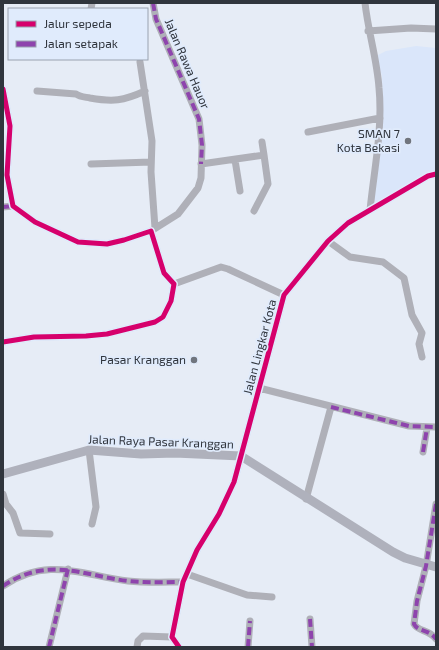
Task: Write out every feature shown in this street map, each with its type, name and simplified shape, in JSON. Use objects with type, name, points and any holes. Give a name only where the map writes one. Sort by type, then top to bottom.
[{"type":"main road","name":"Jalan Raya Pasar Kranggan","points":[[3,474],[89,450],[141,454],[175,452],[241,456],[306,499],[393,552],[426,566],[436,567]]},
{"type":"street","name":"Jalan Rawa Hauor","points":[[13,206],[35,222],[78,242],[107,244],[124,240],[153,229],[178,214],[198,188],[202,145],[199,118],[156,19],[153,3]]},
{"type":"street","points":[[365,3],[368,31],[379,87],[380,118],[370,210]]},
{"type":"street","points":[[368,31],[411,28],[436,29]]},
{"type":"street","points":[[3,342],[34,337],[107,334],[155,322],[163,317],[172,301],[174,284],[164,273],[153,229],[151,162],[152,141],[140,62]]},
{"type":"street","points":[[3,89],[10,126],[7,175],[13,206],[3,207]]},
{"type":"street","points":[[37,91],[76,94],[114,101],[128,98],[144,91]]},
{"type":"street","points":[[308,132],[380,118]]},
{"type":"street","points":[[254,211],[268,184],[262,142]]},
{"type":"street","points":[[201,164],[264,156]]},
{"type":"street","points":[[235,160],[240,191]]},
{"type":"street","points":[[90,164],[151,162]]},
{"type":"street","name":"Jalan Lingkar Kota","points":[[172,637],[183,582],[197,550],[219,514],[234,482],[284,295],[328,242],[348,223],[428,176],[436,174]]},
{"type":"street","points":[[328,242],[350,257],[383,262],[404,278],[412,315],[422,333],[419,344],[422,357]]},
{"type":"street","points":[[174,284],[220,267],[228,269],[284,295]]},
{"type":"street","points":[[259,388],[409,426],[427,428],[436,427]]},
{"type":"street","points":[[306,499],[331,407]]},
{"type":"street","points":[[424,452],[427,428]]},
{"type":"street","points":[[89,450],[96,506],[92,524]]},
{"type":"street","points":[[3,494],[6,504],[13,513],[20,532],[50,534]]},
{"type":"street","points":[[436,504],[426,566],[417,602],[414,624],[418,628],[432,633],[436,639]]},
{"type":"street","points":[[3,586],[18,576],[56,569],[68,569],[128,581],[183,582]]},
{"type":"street","points":[[49,647],[68,569]]},
{"type":"street","points":[[187,574],[247,595],[272,597]]},
{"type":"street","points":[[310,619],[312,647]]},
{"type":"street","points":[[248,647],[250,621]]},
{"type":"street","points":[[137,647],[138,642],[143,636],[172,637],[178,647]]},
{"type":"shaded area","name":"SMAN 7 Kota Bekasi","points":[[416,46],[436,48],[436,173],[375,204],[374,200],[383,109],[382,76],[376,56],[386,51]]},
{"type":"marked path","points":[[153,3],[156,19],[199,119],[202,145],[201,164]]},
{"type":"marked path","points":[[3,207],[13,206]]},
{"type":"marked path","points":[[331,407],[409,426],[436,427]]},
{"type":"marked path","points":[[423,452],[427,428]]},
{"type":"marked path","points":[[436,504],[426,566],[417,601],[414,624],[416,627],[430,634],[436,639]]},
{"type":"marked path","points":[[49,647],[68,569]]},
{"type":"marked path","points":[[3,586],[19,577],[35,572],[50,570],[80,572],[128,581],[183,582]]},
{"type":"marked path","points":[[310,619],[312,647]]},
{"type":"marked path","points":[[248,647],[250,621]]},
{"type":"cycle path","points":[[3,89],[10,126],[7,175],[13,206],[35,222],[78,242],[107,244],[151,231],[164,273],[174,284],[171,301],[163,317],[155,322],[107,334],[34,337],[3,342]]},
{"type":"cycle path","points":[[179,647],[172,637],[183,582],[197,550],[219,514],[234,482],[284,295],[328,241],[348,223],[428,176],[436,174]]},
{"type":"place","name":"SMAN 7 Kota Bekasi","points":[[408,141]]},
{"type":"place","name":"Pasar Kranggan","points":[[194,360]]}]
